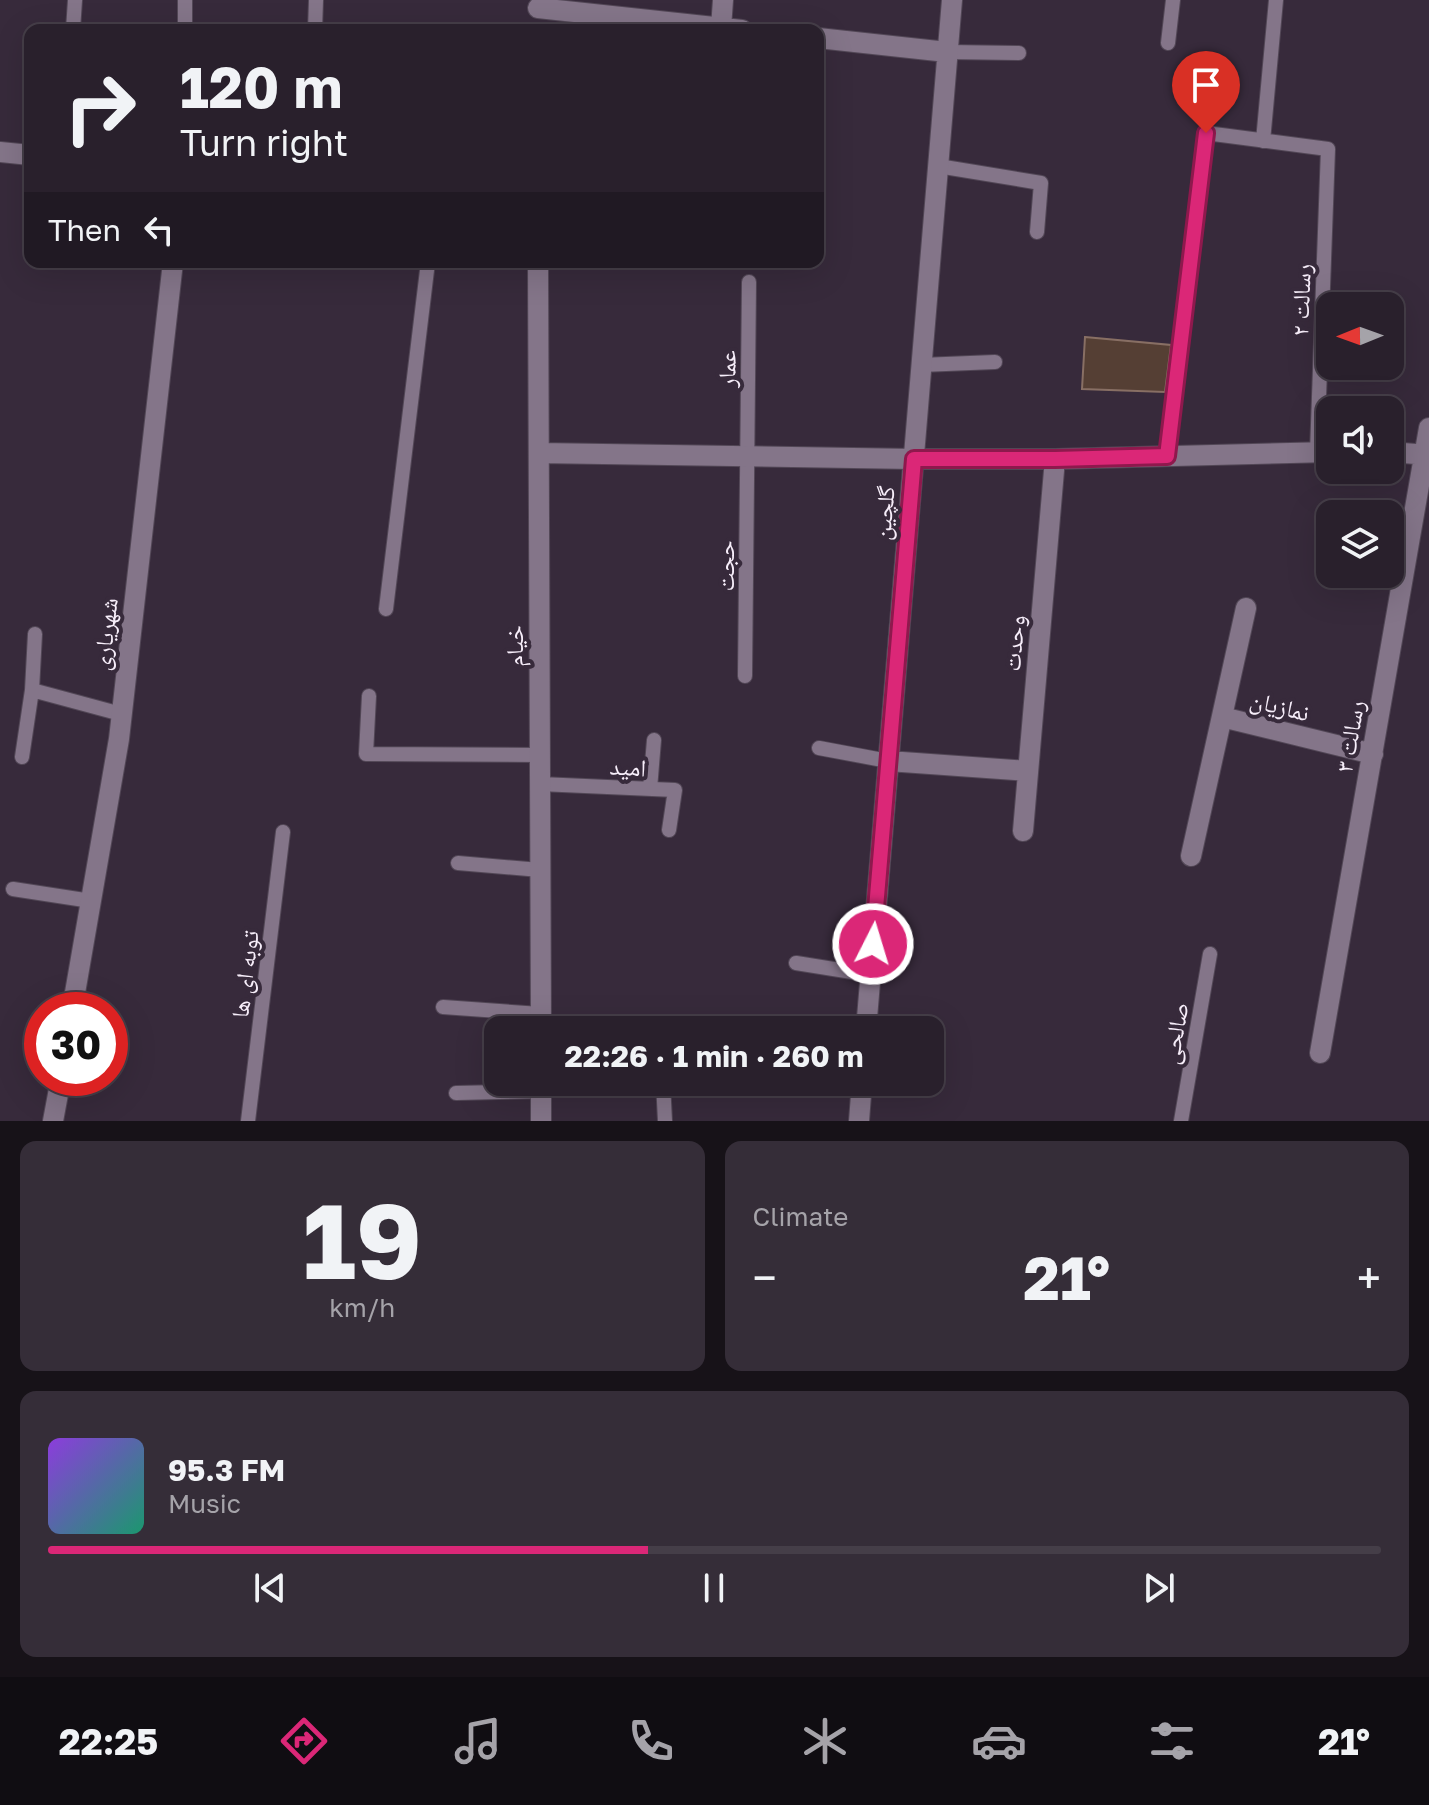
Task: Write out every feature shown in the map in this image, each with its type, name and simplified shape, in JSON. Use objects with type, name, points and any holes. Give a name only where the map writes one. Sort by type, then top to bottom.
[{"type":"street","points":[[723,0],[730,24]]},
{"type":"street","name":"گلچین","points":[[867,1016],[952,0]]},
{"type":"street","points":[[538,4],[692,24]]},
{"type":"street","points":[[824,39],[947,52]]},
{"type":"street","points":[[0,152],[24,154]]},
{"type":"street","name":"شهریاری","points":[[75,992],[121,714],[172,268]]},
{"type":"street","name":"خیام","points":[[538,268],[540,1016]]},
{"type":"street","name":"رسالت ۳","points":[[1320,1053],[1427,454],[1429,428]]},
{"type":"street","points":[[539,453],[1055,459],[1316,452]]},
{"type":"street","points":[[1404,453],[1427,454]]},
{"type":"street","name":"وحدت","points":[[1023,831],[1055,459]]},
{"type":"street","points":[[1191,856],[1246,608]]},
{"type":"street","name":"نمازیان","points":[[1222,717],[1373,754]]},
{"type":"street","points":[[888,761],[1028,771]]},
{"type":"street","points":[[53,1121],[58,1096]]},
{"type":"street","points":[[541,1096],[541,1121]]},
{"type":"street","points":[[859,1121],[861,1096]]},
{"type":"lane","points":[[73,24],[75,0]]},
{"type":"lane","points":[[185,0],[185,24]]},
{"type":"lane","points":[[315,24],[316,0]]},
{"type":"lane","points":[[1168,43],[1173,0]]},
{"type":"lane","points":[[1167,456],[1206,133],[1263,141],[1276,0]]},
{"type":"lane","points":[[947,52],[1019,53]]},
{"type":"lane","name":"رسالت ۲","points":[[1263,141],[1328,149],[1324,396]]},
{"type":"lane","points":[[938,166],[1041,183],[1037,232]]},
{"type":"lane","points":[[386,609],[427,268]]},
{"type":"lane","name":"عمار","points":[[746,457],[749,282]]},
{"type":"lane","points":[[921,365],[995,362]]},
{"type":"lane","name":"حجت","points":[[745,676],[746,457]]},
{"type":"lane","points":[[22,757],[32,690],[35,634]]},
{"type":"lane","points":[[32,690],[121,714]]},
{"type":"lane","points":[[369,696],[366,754],[540,755]]},
{"type":"lane","points":[[650,789],[654,740]]},
{"type":"lane","points":[[819,748],[888,761]]},
{"type":"lane","name":"امید","points":[[540,784],[675,790],[669,830]]},
{"type":"lane","name":"توبه ای ها","points":[[248,1121],[283,832]]},
{"type":"lane","points":[[458,863],[540,870]]},
{"type":"lane","points":[[13,889],[91,901]]},
{"type":"lane","name":"صالحی","points":[[1181,1121],[1210,954]]},
{"type":"lane","points":[[796,963],[871,975]]},
{"type":"lane","points":[[443,1007],[501,1016]]},
{"type":"lane","points":[[456,1093],[484,1091]]},
{"type":"lane","points":[[664,1096],[665,1121]]},
{"type":"building","points":[[1085,337],[1171,345],[1165,392],[1082,389]]},
{"type":"route","points":[[873,944],[914,459],[1167,456],[1206,133]]}]
